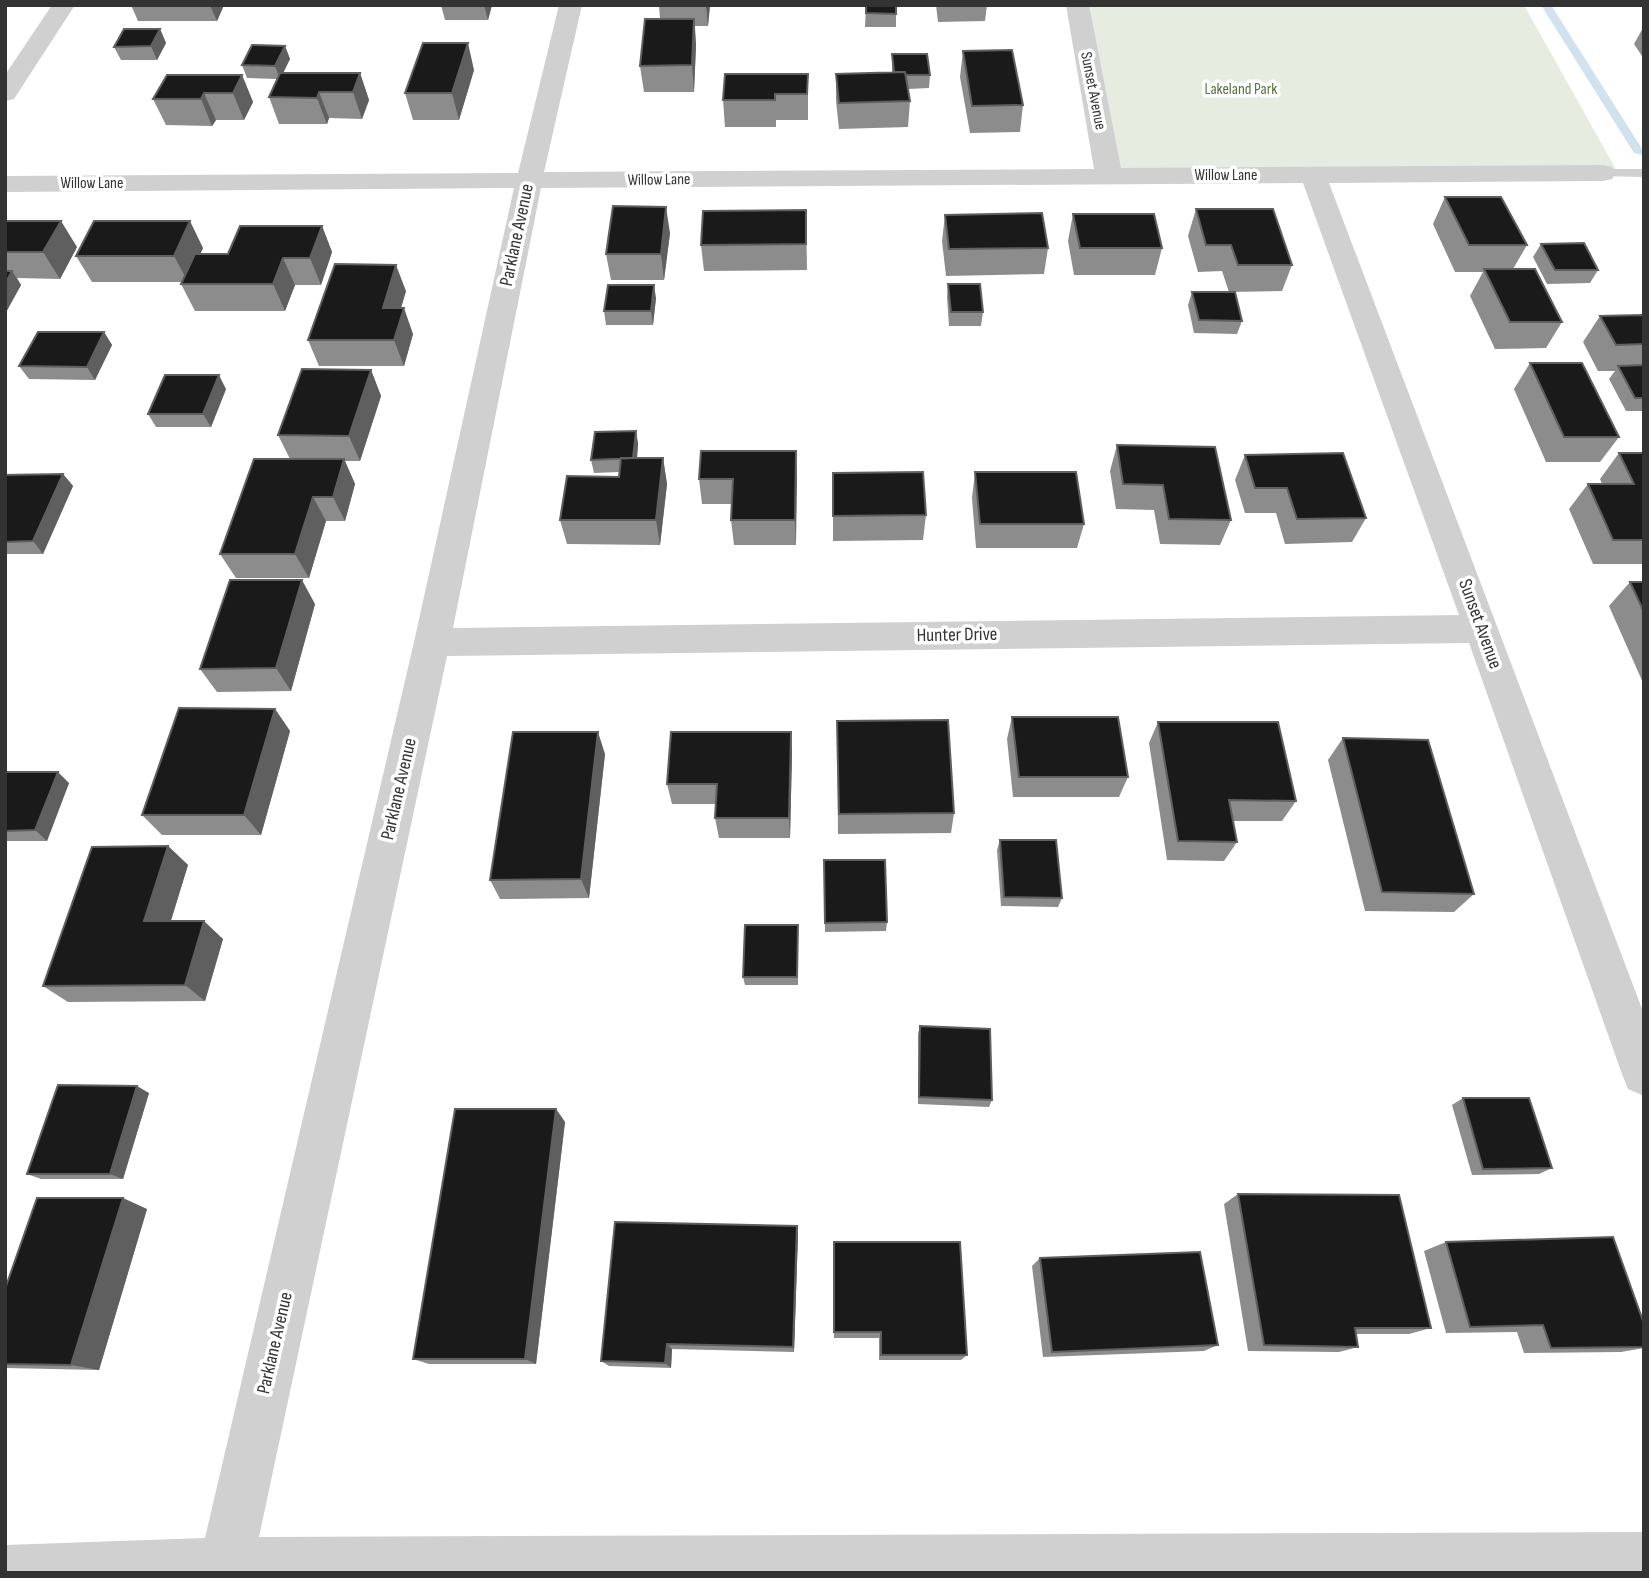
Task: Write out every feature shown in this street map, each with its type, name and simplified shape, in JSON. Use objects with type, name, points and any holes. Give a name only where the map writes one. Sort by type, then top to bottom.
[{"type":"street","points":[[5,94],[64,5]]},
{"type":"street","name":"Parklane Avenue","points":[[225,1568],[432,642],[529,181],[571,5]]},
{"type":"street","name":"Sunset Avenue","points":[[1077,5],[1110,176]]},
{"type":"street","name":"Willow Lane","points":[[5,184],[1613,173]]},
{"type":"street","name":"Sunset Avenue","points":[[1313,175],[1644,1074]]},
{"type":"street","name":"Hunter Drive","points":[[432,642],[1482,629]]},
{"type":"street","points":[[5,1572],[225,1568],[1644,1559]]},
{"type":"lane","points":[[1613,173],[1644,173]]},
{"type":"green space","name":"Lakeland Park","points":[[1077,5],[1524,5],[1618,173],[1109,176]]},
{"type":"building","points":[[866,5],[896,5],[896,14],[866,13]]},
{"type":"building","points":[[645,19],[694,19],[692,65],[640,66]]},
{"type":"building","points":[[124,29],[160,29],[151,46],[114,47]]},
{"type":"building","points":[[423,43],[468,43],[452,93],[405,93]]},
{"type":"building","points":[[252,45],[285,46],[275,66],[242,65]]},
{"type":"building","points":[[1012,50],[1023,105],[972,106],[963,51]]},
{"type":"building","points":[[892,54],[927,54],[930,75],[894,72]]},
{"type":"building","points":[[905,72],[910,101],[839,103],[836,74]]},
{"type":"building","points":[[280,73],[360,73],[353,92],[319,92],[317,98],[269,97]]},
{"type":"building","points":[[725,74],[808,74],[807,94],[775,94],[775,100],[723,100]]},
{"type":"building","points":[[167,75],[242,75],[233,93],[204,93],[201,99],[153,99]]},
{"type":"building","points":[[1445,197],[1501,197],[1527,245],[1469,245]]},
{"type":"building","points":[[613,206],[666,207],[661,254],[606,254]]},
{"type":"building","points":[[1196,209],[1273,209],[1292,265],[1238,265],[1231,245],[1206,245]]},
{"type":"building","points":[[806,210],[806,244],[701,245],[703,211]]},
{"type":"building","points":[[1042,213],[1048,248],[949,249],[945,215]]},
{"type":"building","points":[[1073,214],[1154,214],[1162,248],[1080,248]]},
{"type":"building","points":[[5,221],[61,221],[43,252],[5,252]]},
{"type":"building","points":[[94,221],[190,221],[174,256],[76,256]]},
{"type":"building","points":[[240,226],[322,226],[310,258],[283,258],[273,284],[181,284],[195,254],[228,254]]},
{"type":"building","points":[[1584,243],[1598,270],[1555,270],[1541,244]]},
{"type":"building","points":[[335,264],[396,265],[383,308],[404,308],[394,340],[308,340]]},
{"type":"building","points":[[1484,269],[1535,269],[1562,322],[1510,322]]},
{"type":"building","points":[[5,271],[12,271],[5,284]]},
{"type":"building","points":[[948,284],[980,284],[983,312],[951,312]]},
{"type":"building","points":[[608,285],[654,285],[651,311],[604,311]]},
{"type":"building","points":[[1192,292],[1235,292],[1242,321],[1199,320]]},
{"type":"building","points":[[1642,315],[1644,344],[1616,345],[1600,316]]},
{"type":"building","points":[[38,332],[104,332],[87,367],[19,366]]},
{"type":"building","points":[[1530,363],[1582,363],[1619,437],[1564,437]]},
{"type":"building","points":[[1644,365],[1644,398],[1635,398],[1618,366]]},
{"type":"building","points":[[302,369],[371,370],[349,436],[278,435]]},
{"type":"building","points":[[165,375],[219,375],[203,414],[148,414]]},
{"type":"building","points":[[636,431],[633,458],[591,460],[595,432]]},
{"type":"building","points":[[1117,445],[1215,447],[1231,520],[1169,519],[1163,485],[1123,484]]},
{"type":"building","points":[[701,451],[796,451],[795,520],[731,520],[733,479],[699,479]]},
{"type":"building","points":[[1343,453],[1366,518],[1297,519],[1287,488],[1255,488],[1245,455]]},
{"type":"building","points":[[1619,453],[1644,453],[1644,540],[1613,540],[1588,484],[1634,484]]},
{"type":"building","points":[[621,458],[663,458],[656,520],[560,520],[567,476],[619,477]]},
{"type":"building","points":[[254,459],[344,459],[333,497],[313,497],[295,554],[220,554]]},
{"type":"building","points":[[923,472],[926,515],[833,516],[833,473]]},
{"type":"building","points":[[975,472],[1076,472],[1084,524],[980,524]]},
{"type":"building","points":[[63,474],[33,541],[5,542],[5,475]]},
{"type":"building","points":[[230,580],[302,580],[276,668],[200,669]]},
{"type":"building","points":[[1630,582],[1644,582],[1644,612]]},
{"type":"building","points":[[179,708],[275,709],[244,815],[142,815]]},
{"type":"building","points":[[1012,717],[1118,717],[1128,777],[1019,777]]},
{"type":"building","points":[[948,720],[954,813],[839,814],[837,721]]},
{"type":"building","points":[[1158,722],[1278,722],[1296,801],[1229,800],[1237,842],[1178,841]]},
{"type":"building","points":[[513,732],[598,732],[581,879],[490,880]]},
{"type":"building","points":[[671,732],[791,732],[789,818],[715,818],[717,784],[667,784]]},
{"type":"building","points":[[1343,738],[1428,740],[1474,894],[1382,892]]},
{"type":"building","points":[[5,772],[58,772],[35,830],[5,831]]},
{"type":"building","points":[[1000,840],[1056,840],[1062,898],[1004,897]]},
{"type":"building","points":[[168,846],[144,921],[204,921],[185,985],[43,986],[92,847]]},
{"type":"building","points":[[824,860],[885,860],[887,922],[825,923]]},
{"type":"building","points":[[745,925],[798,925],[797,977],[743,977]]},
{"type":"building","points":[[920,1026],[990,1029],[992,1100],[919,1097]]},
{"type":"building","points":[[58,1085],[137,1086],[110,1174],[27,1174]]},
{"type":"building","points":[[1463,1098],[1529,1098],[1552,1168],[1483,1169]]},
{"type":"building","points":[[455,1109],[556,1109],[525,1359],[413,1359]]},
{"type":"building","points":[[1238,1194],[1399,1195],[1431,1328],[1355,1328],[1358,1347],[1264,1345]]},
{"type":"building","points":[[37,1198],[123,1198],[71,1365],[5,1364],[5,1289]]},
{"type":"building","points":[[615,1222],[797,1226],[793,1347],[667,1344],[665,1363],[601,1361]]},
{"type":"building","points":[[1613,1237],[1644,1324],[1644,1347],[1551,1348],[1543,1325],[1470,1327],[1446,1242]]},
{"type":"building","points":[[834,1242],[960,1242],[967,1355],[881,1355],[881,1332],[834,1332]]},
{"type":"building","points":[[1200,1252],[1218,1345],[1052,1352],[1040,1258]]},
{"type":"waterway","points":[[1546,5],[1639,153]]}]
